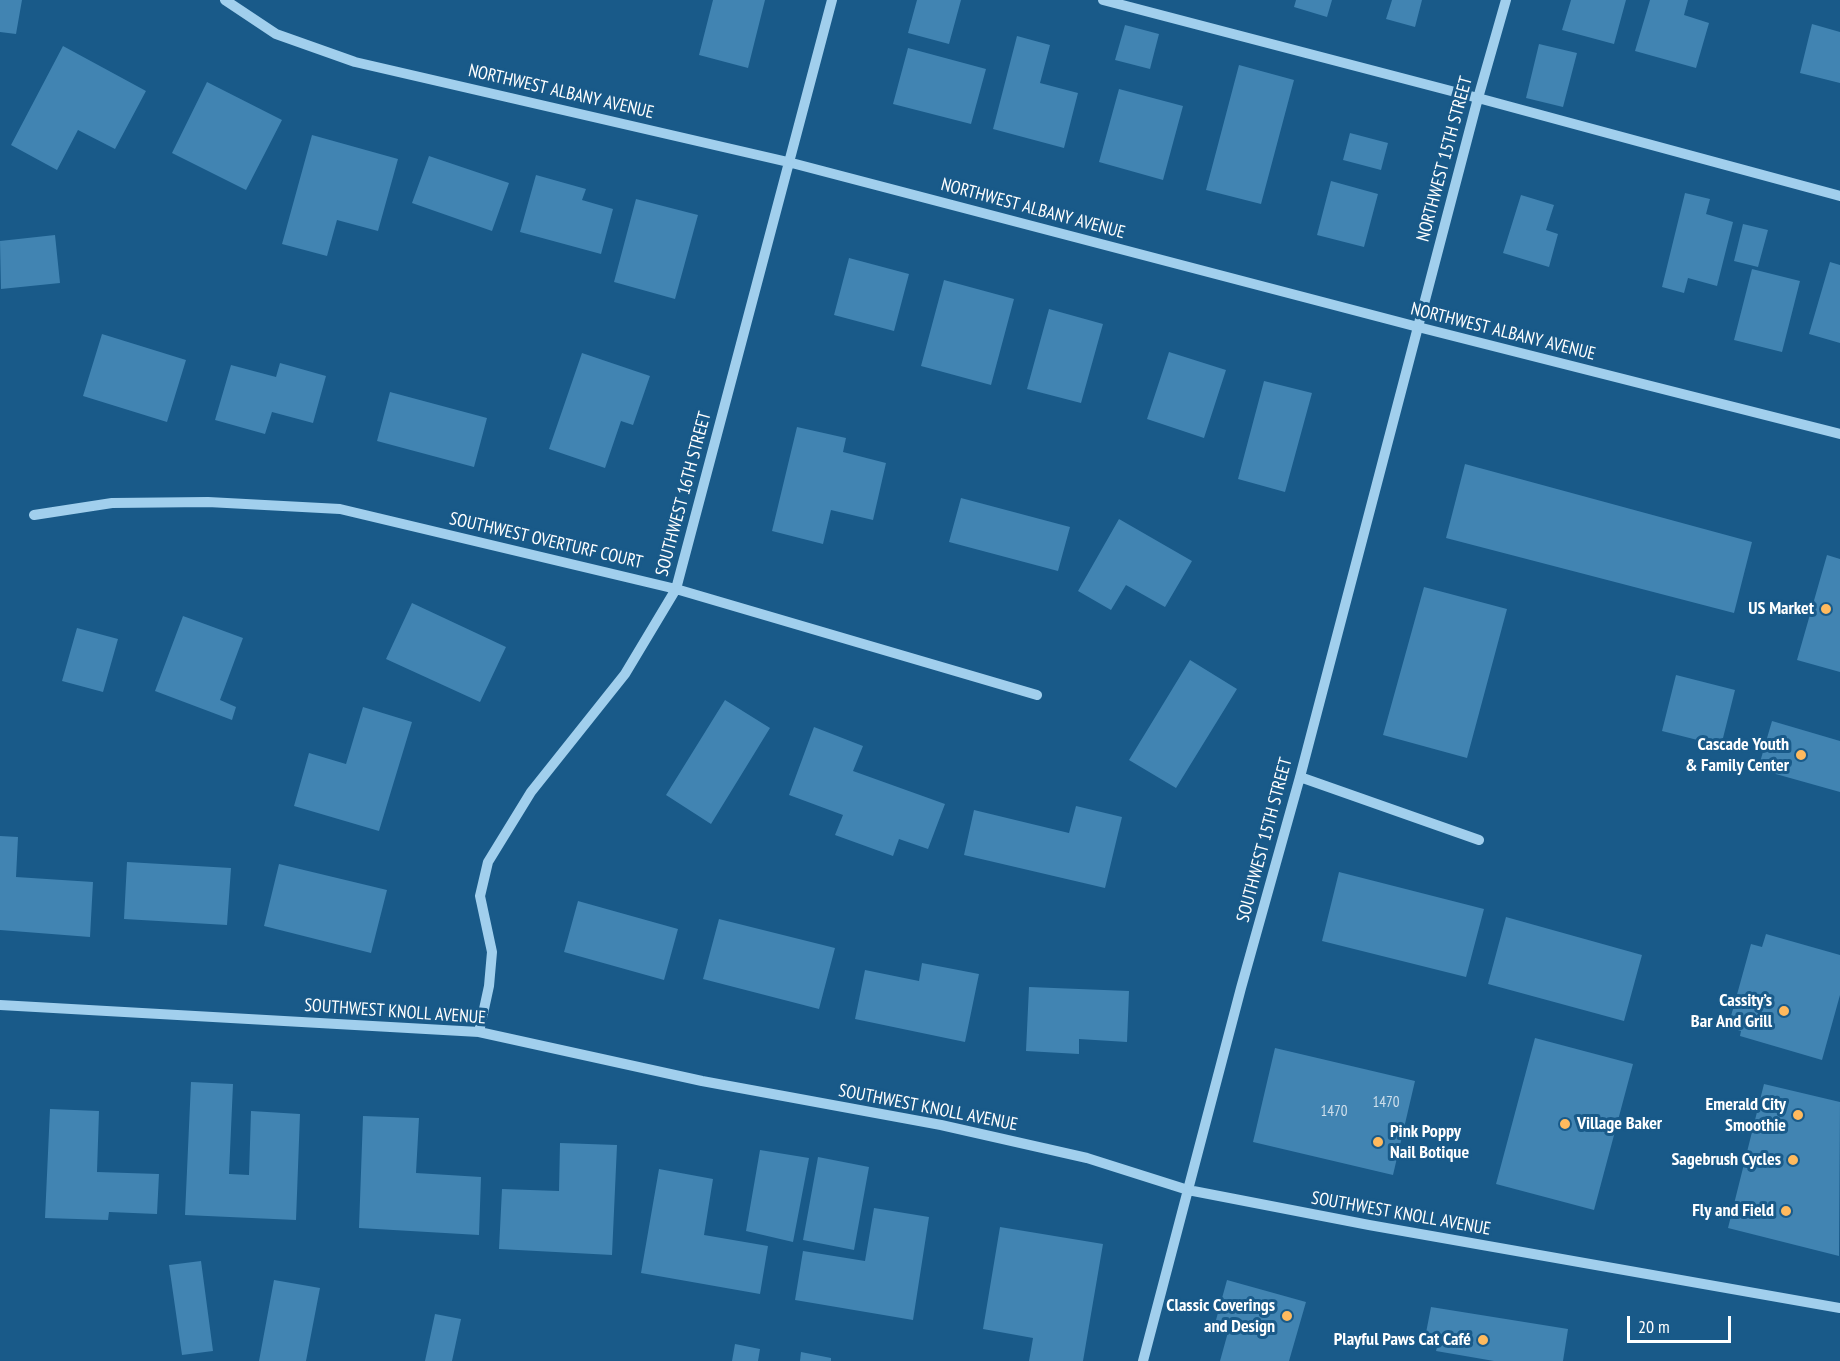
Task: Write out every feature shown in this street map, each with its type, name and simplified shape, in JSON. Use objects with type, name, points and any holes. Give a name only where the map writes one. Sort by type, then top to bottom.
[{"type":"street","name":"NORTHWEST ALBANY AVENUE","points":[[225,0],[276,34],[355,62],[788,162],[1418,327],[1840,434]]},
{"type":"street","name":"SOUTHWEST 16TH STREET","points":[[479,1032],[489,986],[492,952],[480,896],[488,862],[531,792],[626,674],[676,589],[832,0]]},
{"type":"street","points":[[1103,0],[1840,196]]},
{"type":"street","name":"NORTHWEST 15TH STREET","points":[[1418,327],[1506,0]]},
{"type":"street","name":"SOUTHWEST 15TH STREET","points":[[1143,1361],[1418,327]]},
{"type":"street","name":"SOUTHWEST OVERTURF COURT","points":[[34,515],[112,503],[208,501],[340,510],[676,589],[1037,695]]},
{"type":"street","points":[[1300,777],[1479,840]]},
{"type":"street","name":"SOUTHWEST KNOLL AVENUE","points":[[0,1005],[479,1032],[702,1081],[941,1125],[1087,1158],[1188,1190],[1369,1225],[1840,1308]]},
{"type":"building","points":[[0,0],[22,0],[16,34],[0,32]]},
{"type":"building","points":[[713,0],[765,0],[748,68],[699,55]]},
{"type":"building","points":[[917,0],[961,0],[949,44],[908,33]]},
{"type":"building","points":[[1296,0],[1332,0],[1327,17],[1294,7]]},
{"type":"building","points":[[1392,0],[1422,0],[1415,27],[1386,19]]},
{"type":"building","points":[[1571,0],[1626,0],[1614,44],[1562,30]]},
{"type":"building","points":[[1650,0],[1688,0],[1684,15],[1709,23],[1696,68],[1635,51]]},
{"type":"building","points":[[1812,24],[1840,32],[1840,83],[1800,73]]},
{"type":"building","points":[[1125,25],[1159,34],[1150,69],[1115,60]]},
{"type":"building","points":[[1017,36],[1050,45],[1040,83],[1078,93],[1064,148],[993,129]]},
{"type":"building","points":[[1539,44],[1577,53],[1563,107],[1526,98]]},
{"type":"building","points":[[63,46],[146,91],[115,149],[78,130],[57,170],[11,145]]},
{"type":"building","points":[[908,48],[986,69],[971,124],[893,104]]},
{"type":"building","points":[[1239,65],[1294,80],[1261,204],[1206,190]]},
{"type":"building","points":[[207,82],[282,120],[246,190],[172,153]]},
{"type":"building","points":[[1119,89],[1183,106],[1163,180],[1099,162]]},
{"type":"building","points":[[1350,133],[1388,143],[1381,170],[1343,160]]},
{"type":"building","points":[[312,135],[398,159],[378,231],[337,220],[327,256],[282,244]]},
{"type":"building","points":[[429,156],[509,183],[492,231],[412,203]]},
{"type":"building","points":[[536,175],[586,189],[582,200],[613,209],[601,254],[520,232]]},
{"type":"building","points":[[1331,181],[1378,194],[1364,247],[1317,235]]},
{"type":"building","points":[[1685,193],[1710,199],[1706,214],[1733,222],[1717,286],[1688,278],[1684,293],[1662,287]]},
{"type":"building","points":[[1521,195],[1554,205],[1546,230],[1558,234],[1549,267],[1503,253]]},
{"type":"building","points":[[636,199],[698,215],[675,299],[614,282]]},
{"type":"building","points":[[1743,224],[1768,230],[1758,267],[1734,261]]},
{"type":"building","points":[[55,235],[60,283],[1,289],[0,241]]},
{"type":"building","points":[[849,258],[909,274],[894,331],[834,315]]},
{"type":"building","points":[[1830,262],[1840,265],[1840,343],[1809,334]]},
{"type":"building","points":[[1752,269],[1800,281],[1782,352],[1734,340]]},
{"type":"building","points":[[944,280],[1014,299],[991,385],[921,366]]},
{"type":"building","points":[[1049,309],[1103,324],[1081,403],[1027,389]]},
{"type":"building","points":[[102,334],[186,360],[167,422],[83,396]]},
{"type":"building","points":[[1169,352],[1226,370],[1204,438],[1147,419]]},
{"type":"building","points":[[582,353],[650,376],[633,425],[621,421],[605,468],[549,449]]},
{"type":"building","points":[[280,363],[326,376],[313,423],[272,412],[265,434],[215,420],[231,365],[276,377]]},
{"type":"building","points":[[1264,381],[1312,393],[1285,492],[1238,479]]},
{"type":"building","points":[[390,392],[487,418],[474,467],[377,441]]},
{"type":"building","points":[[797,427],[846,438],[843,452],[886,463],[873,520],[831,510],[823,544],[772,531]]},
{"type":"building","points":[[1465,464],[1752,542],[1734,613],[1446,538]]},
{"type":"building","points":[[961,498],[1070,527],[1058,571],[949,542]]},
{"type":"building","points":[[1119,519],[1192,561],[1165,607],[1126,585],[1111,610],[1078,591]]},
{"type":"building","name":"US Market","points":[[1827,555],[1840,559],[1840,672],[1797,660]]},
{"type":"building","points":[[1424,587],[1507,609],[1467,758],[1383,735]]},
{"type":"building","points":[[412,603],[506,647],[480,702],[386,659]]},
{"type":"building","points":[[183,616],[243,638],[220,700],[236,707],[232,720],[155,691]]},
{"type":"building","points":[[77,628],[118,639],[103,692],[62,681]]},
{"type":"building","points":[[1190,660],[1237,689],[1176,788],[1129,760]]},
{"type":"building","points":[[1676,675],[1735,690],[1721,746],[1662,731]]},
{"type":"building","points":[[725,700],[770,728],[711,824],[666,795]]},
{"type":"building","points":[[363,707],[412,722],[379,831],[294,806],[309,753],[346,764]]},
{"type":"building","name":"Cascade Youth & Family Center","points":[[1772,721],[1840,741],[1840,792],[1758,769]]},
{"type":"building","points":[[814,727],[863,746],[853,771],[945,804],[928,849],[899,839],[893,856],[835,835],[843,815],[789,795]]},
{"type":"building","points":[[1076,806],[1122,817],[1105,888],[964,855],[974,810],[1069,833]]},
{"type":"building","points":[[0,836],[18,837],[16,877],[93,882],[90,937],[0,930]]},
{"type":"building","points":[[127,862],[231,868],[227,925],[124,919]]},
{"type":"building","points":[[279,864],[387,890],[371,953],[264,926]]},
{"type":"building","points":[[1339,872],[1484,909],[1466,977],[1322,941]]},
{"type":"building","points":[[578,901],[678,929],[664,980],[564,952]]},
{"type":"building","points":[[1506,917],[1642,955],[1624,1021],[1488,984]]},
{"type":"building","points":[[719,919],[835,948],[819,1009],[703,979]]},
{"type":"building","name":"Cassity’s Bar And Grill","points":[[1766,934],[1840,955],[1840,995],[1822,1060],[1740,1036],[1741,1031],[1728,1027],[1751,944],[1762,947]]},
{"type":"building","points":[[922,963],[979,974],[965,1042],[855,1019],[865,970],[919,981]]},
{"type":"building","points":[[1029,987],[1129,991],[1127,1042],[1079,1039],[1079,1054],[1026,1051]]},
{"type":"building","name":"Village Baker","points":[[1535,1038],[1633,1064],[1594,1210],[1496,1184]]},
{"type":"building","points":[[1275,1048],[1415,1081],[1393,1175],[1253,1142]]},
{"type":"building","points":[[191,1082],[233,1084],[229,1174],[249,1175],[251,1111],[300,1114],[296,1220],[185,1215]]},
{"type":"building","points":[[1764,1084],[1840,1102],[1839,1256],[1728,1228]]},
{"type":"building","points":[[50,1109],[99,1111],[97,1172],[159,1174],[157,1214],[109,1212],[108,1220],[45,1218]]},
{"type":"building","points":[[363,1116],[419,1118],[416,1173],[481,1177],[479,1235],[359,1228]]},
{"type":"building","points":[[560,1143],[617,1145],[612,1255],[499,1249],[502,1189],[559,1191]]},
{"type":"building","points":[[760,1150],[809,1158],[793,1242],[746,1231]]},
{"type":"building","points":[[818,1157],[869,1167],[854,1250],[803,1240]]},
{"type":"building","points":[[659,1169],[713,1179],[704,1235],[768,1246],[760,1294],[641,1273]]},
{"type":"building","points":[[874,1208],[929,1217],[913,1320],[795,1300],[803,1251],[865,1261]]},
{"type":"building","points":[[1000,1227],[1103,1244],[1083,1361],[1029,1361],[1033,1338],[983,1329]]},
{"type":"building","points":[[201,1261],[213,1351],[182,1355],[169,1265]]},
{"type":"building","points":[[274,1280],[320,1288],[306,1361],[259,1361]]},
{"type":"building","points":[[1227,1280],[1306,1302],[1289,1361],[1220,1361],[1230,1325],[1216,1320]]},
{"type":"building","points":[[1431,1307],[1568,1329],[1563,1361],[1494,1361],[1436,1351],[1439,1340],[1425,1338]]},
{"type":"building","points":[[435,1314],[461,1319],[452,1361],[425,1361]]},
{"type":"building","points":[[735,1344],[760,1349],[758,1361],[732,1361]]},
{"type":"building","points":[[801,1352],[831,1358],[831,1361],[800,1361]]},
{"type":"place","name":"US Market","points":[[1826,609]]},
{"type":"place","name":"Cascade Youth & Family Center","points":[[1801,755]]},
{"type":"place","name":"Cassity’s Bar And Grill","points":[[1784,1011]]},
{"type":"place","name":"Emerald City Smoothie","points":[[1798,1115]]},
{"type":"place","name":"Village Baker","points":[[1565,1124]]},
{"type":"place","name":"Pink Poppy Nail Botique","points":[[1378,1142]]},
{"type":"place","name":"Sagebrush Cycles","points":[[1793,1160]]},
{"type":"place","name":"Fly and Field","points":[[1786,1211]]},
{"type":"place","name":"Classic Coverings and Design","points":[[1287,1316]]},
{"type":"place","name":"Playful Paws Cat Café","points":[[1483,1340]]}]
